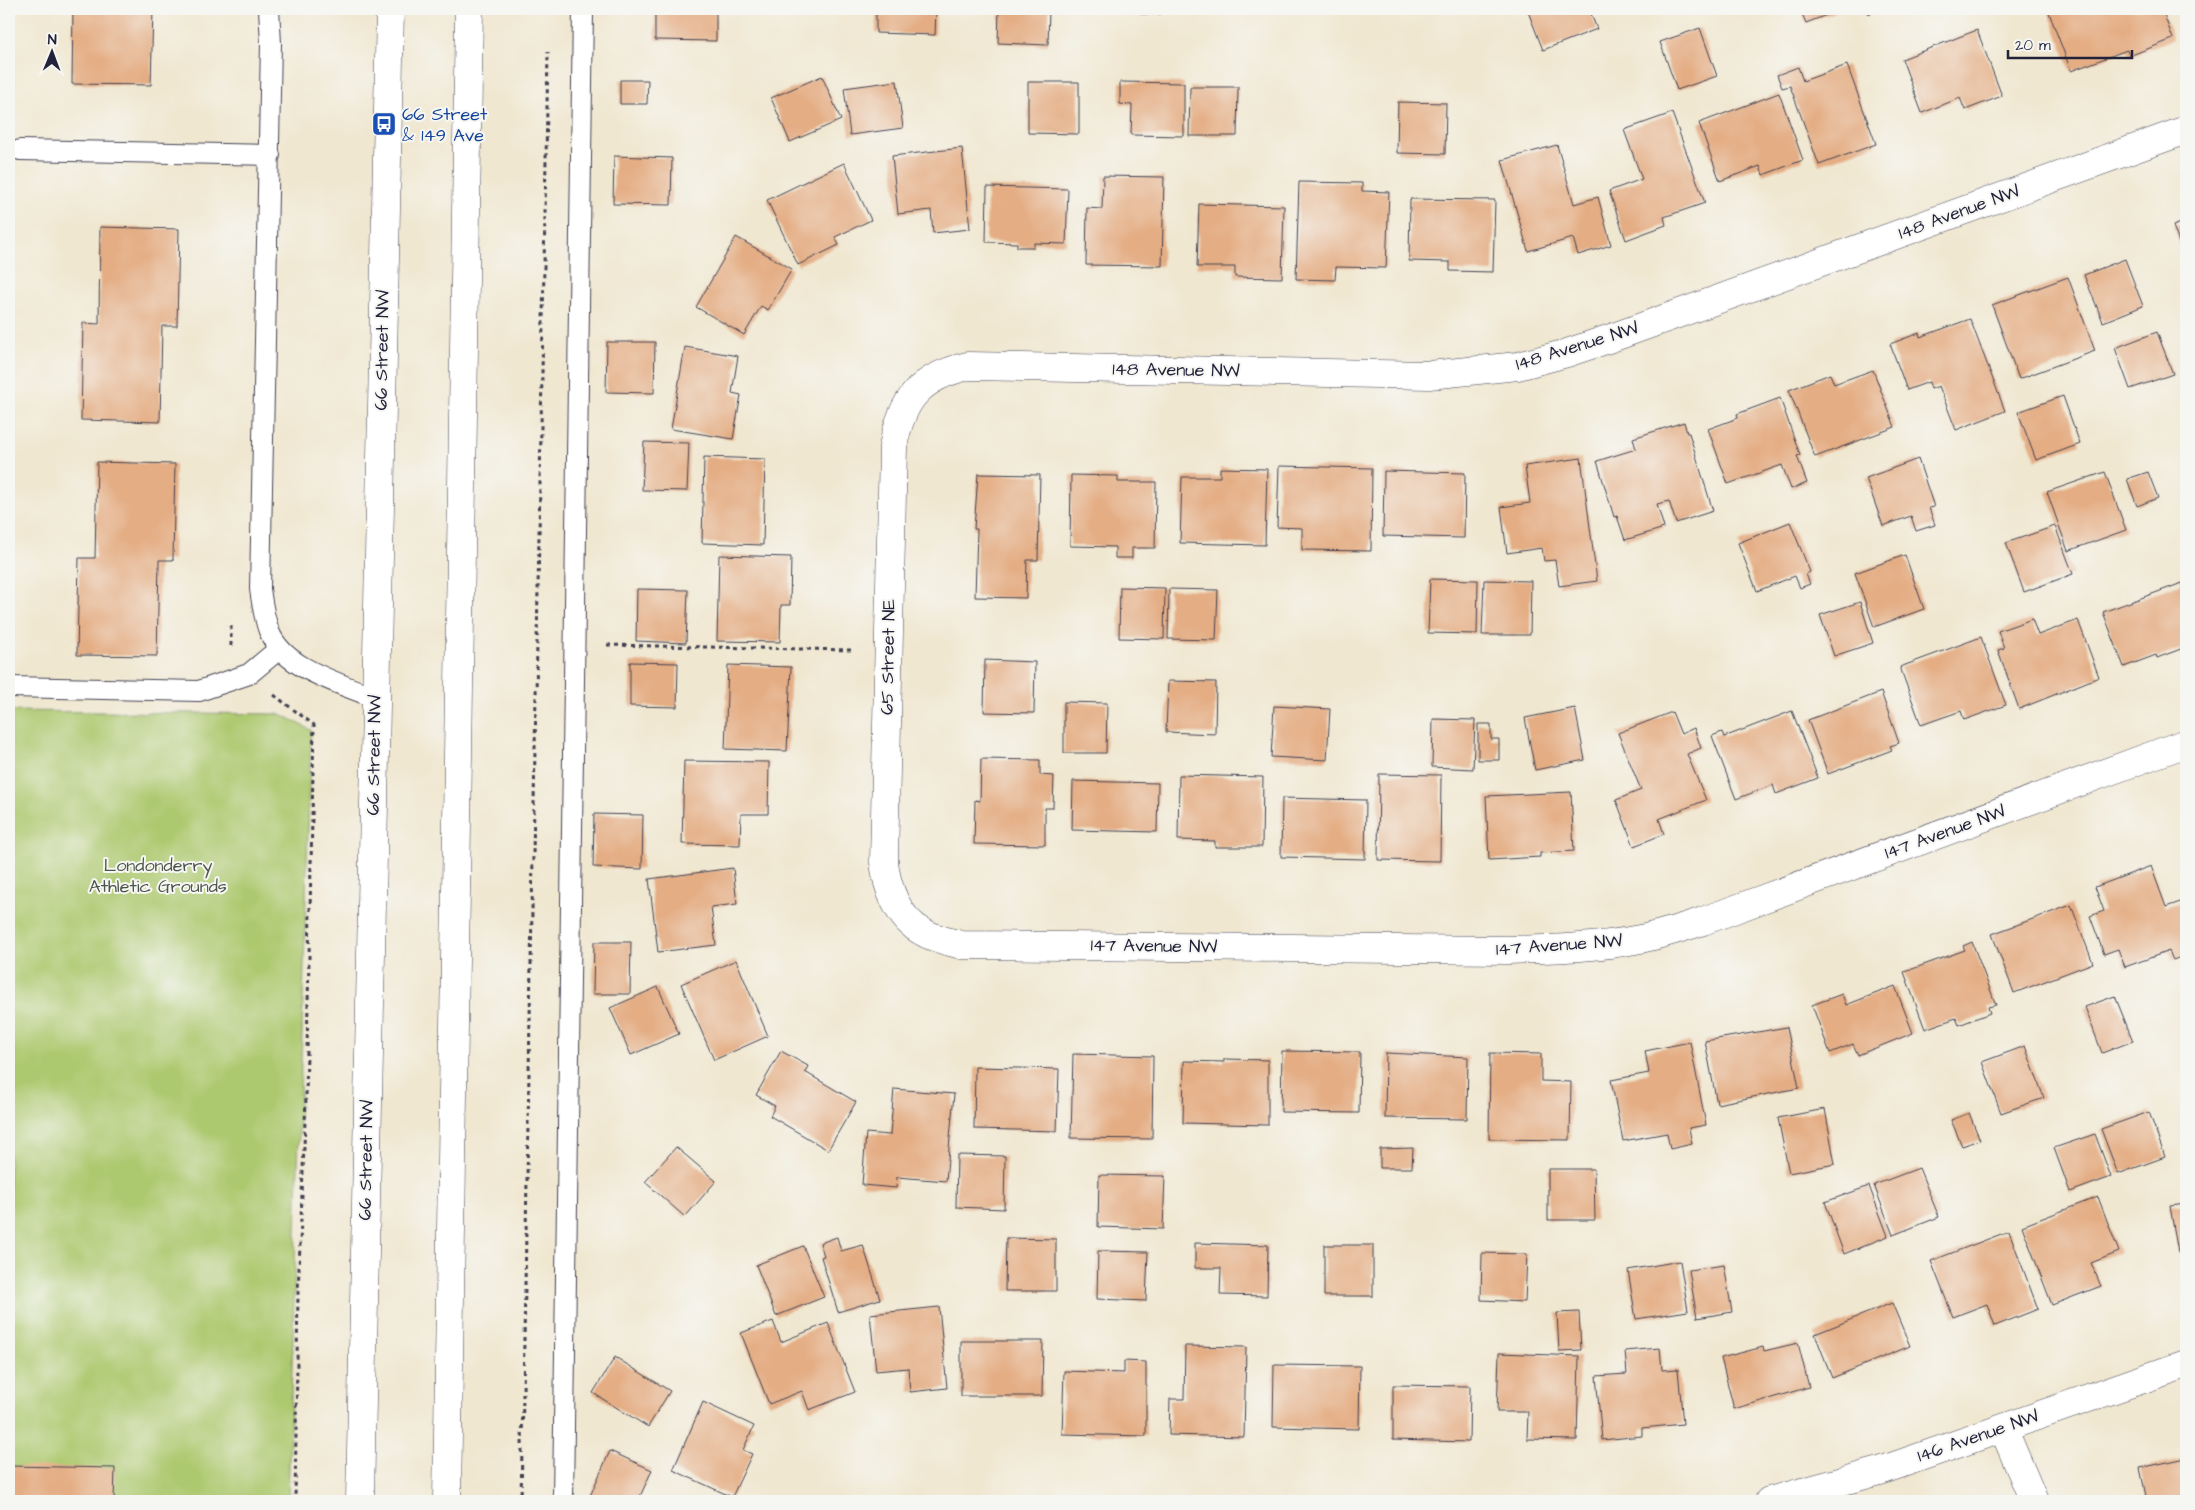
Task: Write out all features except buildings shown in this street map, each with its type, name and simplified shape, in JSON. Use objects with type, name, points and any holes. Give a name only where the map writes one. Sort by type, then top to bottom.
[{"type":"street","name":"66 Street NW","points":[[360,1501],[390,9]]},
{"type":"street","points":[[447,1501],[469,9]]},
{"type":"street","name":"148 Avenue NW","points":[[912,395],[930,381],[949,371],[968,366],[1429,375],[1518,366],[1614,337],[2186,130]]},
{"type":"street","name":"65 Street NE","points":[[905,918],[889,888],[884,862],[893,447],[898,424],[912,395]]},
{"type":"street","name":"147 Avenue NW","points":[[905,918],[922,932],[961,944],[1508,950],[1601,945],[1640,939],[1703,921],[2186,743]]},
{"type":"street","name":"146 Avenue NW","points":[[1769,1501],[1880,1471],[2186,1364]]},
{"type":"street","points":[[2003,1428],[2034,1501]]},
{"type":"lane","points":[[269,9],[272,43],[260,589],[269,633],[279,649],[298,665],[375,698]]},
{"type":"lane","points":[[563,1501],[583,9]]},
{"type":"lane","points":[[20,150],[270,156]]},
{"type":"lane","points":[[9,687],[199,691],[249,674],[279,649]]},
{"type":"path","points":[[521,1501],[548,48]]},
{"type":"path","points":[[231,622],[231,651],[249,674],[255,681],[314,725],[306,1098],[298,1293],[295,1501]]},
{"type":"path","points":[[537,640],[575,644],[888,652]]},
{"type":"green space","name":"Londonderry Athletic Grounds","points":[[9,711],[281,714],[311,730],[288,1501],[9,1501]]},
{"type":"place","name":"66 Street & 149 Ave","points":[[384,124]]}]
